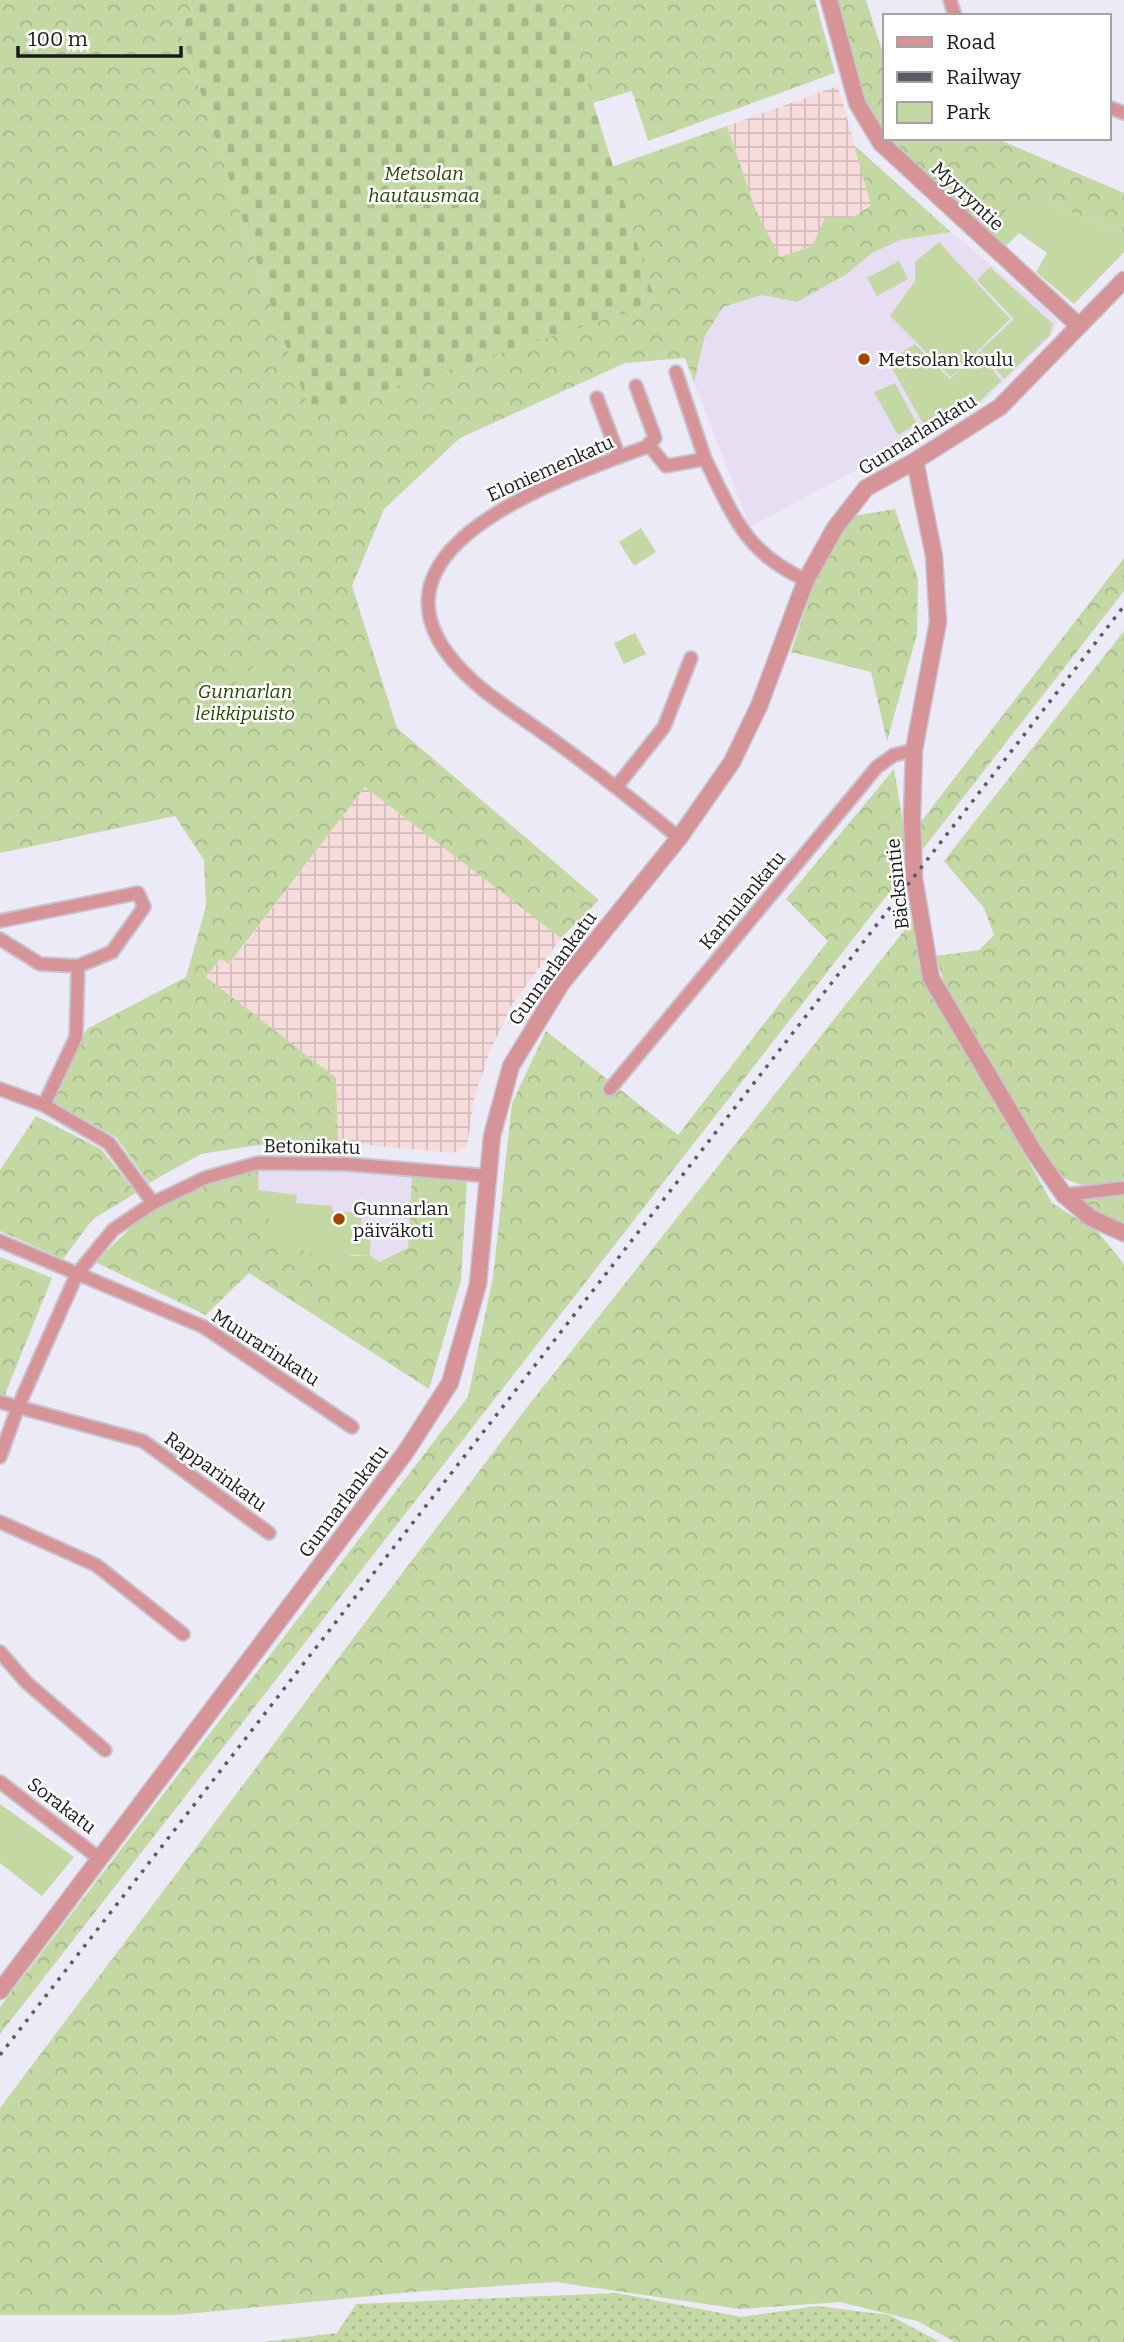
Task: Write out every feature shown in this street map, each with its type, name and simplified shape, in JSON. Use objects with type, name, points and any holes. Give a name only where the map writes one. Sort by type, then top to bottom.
[{"type":"street","name":"Myyryntie","points":[[829,0],[857,103],[881,143],[1079,326]]},
{"type":"street","name":"Gunnarlankatu","points":[[0,1991],[405,1453],[446,1391],[478,1284],[496,1113],[517,1054],[561,984],[679,838],[732,762],[760,706],[806,580],[835,528],[866,488],[915,461],[1000,407],[1124,280]]},
{"type":"street","points":[[676,372],[705,459],[745,536],[768,560],[806,580]]},
{"type":"street","points":[[636,386],[655,438],[646,447],[652,449],[666,466],[705,459]]},
{"type":"street","points":[[597,398],[619,457]]},
{"type":"street","name":"Eloniemenkatu","points":[[646,447],[587,467],[485,518],[450,550],[430,583],[428,602],[436,635],[475,683],[617,786],[679,838]]},
{"type":"street","name":"Bäcksintie","points":[[915,461],[934,556],[938,622],[914,750],[914,878],[931,978],[1034,1152],[1064,1195],[1091,1218],[1124,1233]]},
{"type":"street","points":[[617,786],[664,727],[691,658]]},
{"type":"street","name":"Karhulankatu","points":[[610,1089],[877,767],[894,755],[914,750]]},
{"type":"street","points":[[0,921],[138,893],[144,907],[112,952],[78,966],[40,964],[0,939]]},
{"type":"street","points":[[44,1105],[76,1037],[78,966]]},
{"type":"street","points":[[0,1089],[44,1105],[109,1143],[153,1203]]},
{"type":"street","name":"Betonikatu","points":[[0,1457],[18,1407],[77,1274],[113,1230],[153,1203],[205,1178],[258,1163],[346,1164],[488,1176]]},
{"type":"street","points":[[1064,1195],[1124,1188]]},
{"type":"street","name":"Muurarinkatu","points":[[0,1241],[204,1328],[352,1427]]},
{"type":"street","name":"Rapparinkatu","points":[[0,1402],[143,1441],[269,1533]]},
{"type":"street","points":[[0,1522],[96,1565],[183,1634]]},
{"type":"street","points":[[0,1651],[27,1683],[105,1750]]},
{"type":"street","name":"Sorakatu","points":[[0,1782],[100,1858]]},
{"type":"shaded area","points":[[838,86],[871,204],[852,218],[825,219],[812,246],[780,257],[756,211],[727,126]]},
{"type":"shaded area","name":"Metsolan koulu","points":[[951,232],[1048,311],[1058,322],[1051,336],[983,402],[750,527],[694,382],[705,336],[723,307],[762,295],[797,302],[847,274],[872,253],[900,240]]},
{"type":"shaded area","points":[[365,787],[561,938],[511,1006],[490,1051],[474,1099],[467,1146],[453,1153],[338,1142],[336,1078],[206,977],[222,958],[230,964]]},
{"type":"shaded area","name":"Gunnarlan päiväkoti","points":[[302,1167],[412,1177],[408,1248],[378,1262],[370,1255],[352,1256],[258,1203],[258,1169]]},
{"type":"green space","points":[[0,0],[189,0],[194,15],[177,22],[268,296],[655,304],[611,167],[727,126],[756,211],[780,257],[812,246],[825,218],[852,218],[871,205],[854,145],[951,232],[900,240],[872,253],[847,274],[797,302],[762,295],[723,307],[705,336],[694,382],[685,358],[625,363],[460,438],[384,509],[352,586],[397,728],[599,900],[561,938],[365,787],[229,964],[221,958],[206,977],[336,1078],[338,1142],[271,1143],[201,1154],[149,1183],[116,1137],[52,1101],[87,1029],[186,977],[206,907],[204,860],[175,816],[0,853]]},
{"type":"green space","name":"Metsolan hautausmaa","points":[[189,0],[561,0],[656,303],[311,414],[268,296],[177,22],[194,15]]},
{"type":"green space","points":[[561,0],[815,0],[835,73],[648,141],[632,91],[592,103]]},
{"type":"green space","points":[[838,0],[866,0],[883,54],[883,134],[857,84]]},
{"type":"green space","points":[[888,140],[1000,140],[1124,193],[1124,233],[1054,206],[988,234]]},
{"type":"green space","points":[[1054,206],[1124,233],[1124,252],[1074,304],[1036,272],[1047,253],[1019,233],[1004,248],[988,234],[1008,208]]},
{"type":"green space","points":[[939,242],[1010,319],[951,377],[890,316],[915,281],[915,262]]},
{"type":"green space","points":[[899,261],[908,279],[877,296],[867,278]]},
{"type":"green space","points":[[990,267],[1053,324],[1050,335],[1004,379],[981,350],[1014,319],[977,280]]},
{"type":"green space","points":[[915,344],[950,379],[980,351],[1001,381],[980,401],[926,429],[888,361]]},
{"type":"green space","points":[[895,383],[917,424],[898,435],[874,392]]},
{"type":"green space","points":[[895,509],[918,579],[917,634],[887,741],[871,672],[791,652],[818,572],[854,516]]},
{"type":"green space","points":[[641,528],[656,552],[634,566],[619,542]]},
{"type":"green space","points":[[1124,558],[1124,591],[0,2034],[0,2007],[468,1397],[493,1277],[512,1103],[546,1031],[678,1135],[828,941],[786,899],[894,769],[906,841]]},
{"type":"green space","points":[[1124,631],[1124,1179],[1105,1185],[1089,1186],[1056,1174],[946,990],[936,956],[979,950],[994,935],[984,908],[944,861]]},
{"type":"green space","points":[[635,633],[646,654],[624,664],[614,643]]},
{"type":"green space","name":"Gunnarlan leikkipuisto","points":[[255,665],[283,695],[235,740],[207,709]]},
{"type":"green space","points":[[915,917],[919,966],[1052,1203],[1098,1232],[1124,1264],[1124,2342],[955,2342],[917,2321],[840,2302],[740,2309],[555,2282],[412,2292],[176,2315],[0,2315],[0,2108],[528,1406]]},
{"type":"green space","points":[[36,1116],[101,1149],[136,1193],[93,1219],[63,1259],[0,1231],[0,1170]]},
{"type":"green space","points":[[258,1169],[259,1203],[352,1256],[370,1255],[379,1262],[408,1248],[412,1177],[467,1180],[461,1280],[429,1389],[249,1273],[206,1315],[95,1262],[147,1212],[198,1187]]},
{"type":"green space","points":[[258,1190],[297,1195],[296,1203],[332,1206],[332,1211],[362,1213],[360,1238],[371,1239],[370,1255],[312,1254],[285,1243],[258,1203]]},
{"type":"green space","points":[[1124,1192],[1124,1226],[1082,1203],[1088,1199]]},
{"type":"green space","points":[[0,1257],[52,1278],[4,1397],[0,1396]]},
{"type":"green space","points":[[0,1804],[74,1857],[42,1896],[0,1863]]},
{"type":"green space","points":[[617,2293],[742,2317],[817,2306],[889,2315],[940,2342],[264,2342],[337,2333],[356,2304]]},
{"type":"railway","points":[[0,2055],[1124,606]]},
{"type":"place","name":"Metsolan koulu","points":[[864,359]]},
{"type":"place","name":"Gunnarlan päiväkoti","points":[[339,1219]]}]
